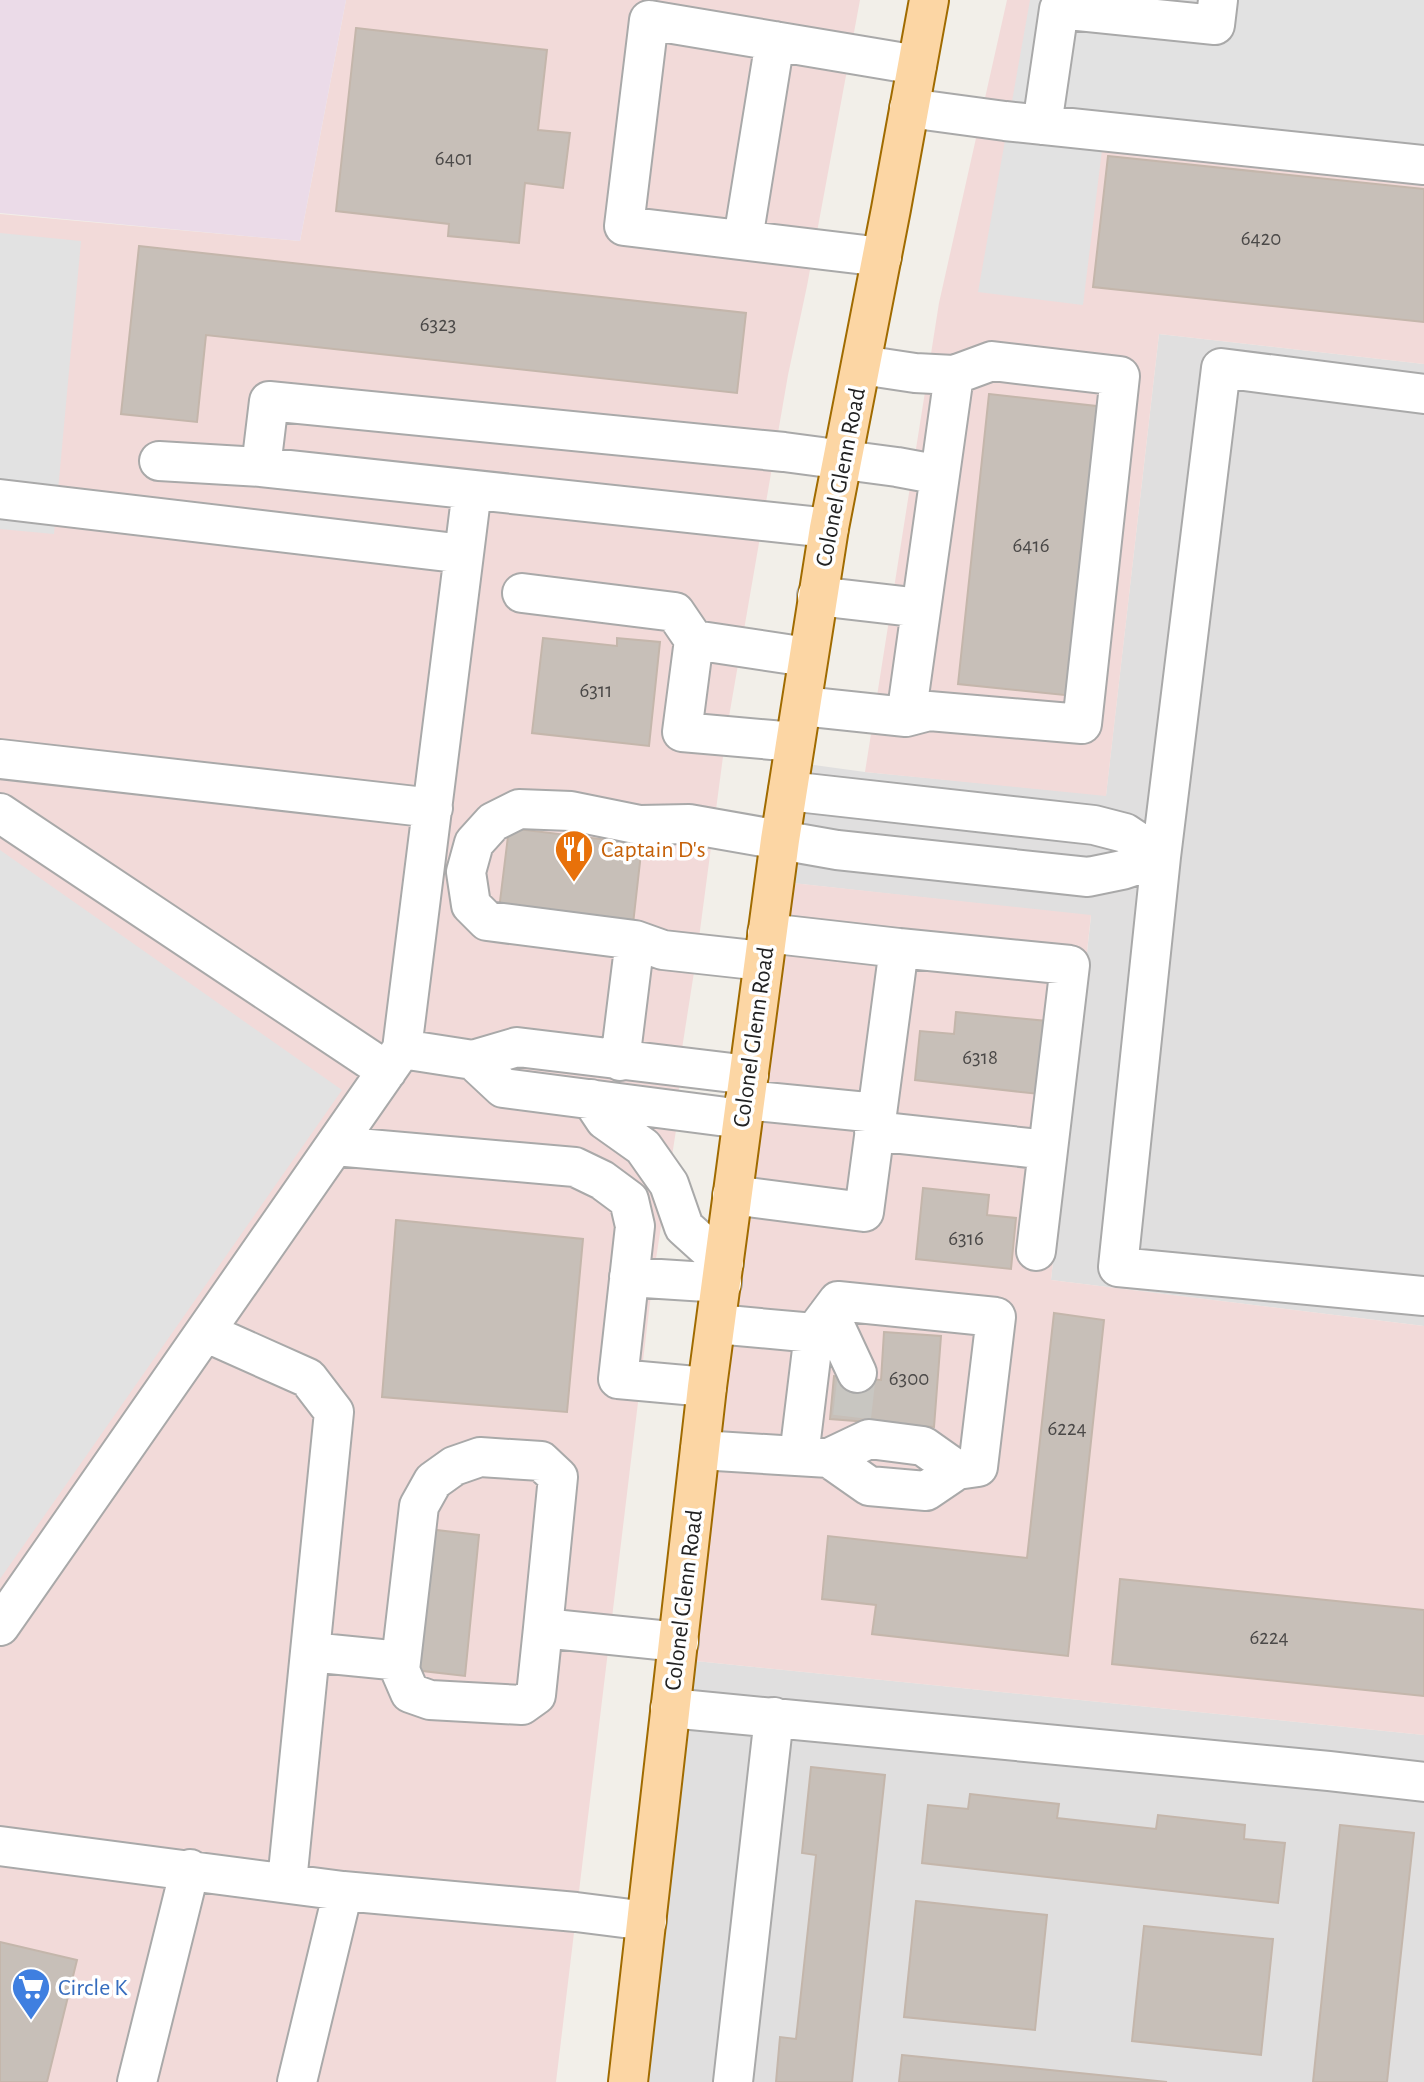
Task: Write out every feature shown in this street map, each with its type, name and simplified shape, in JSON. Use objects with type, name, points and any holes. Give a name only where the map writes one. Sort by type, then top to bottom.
[{"type":"main road","name":"Colonel Glenn Road","points":[[628,2082],[707,1387],[780,840],[829,528],[929,0]]},
{"type":"lane","points":[[1042,125],[1060,4],[1215,26],[1218,0]]},
{"type":"lane","points":[[882,257],[624,226],[649,20],[917,65]]},
{"type":"lane","points":[[743,239],[775,41]]},
{"type":"lane","points":[[909,108],[1042,125],[1424,165]]},
{"type":"lane","points":[[522,593],[675,612],[694,640],[682,732],[906,717],[929,711],[1083,724],[1120,376],[992,361],[954,375],[915,373],[862,365]]},
{"type":"lane","points":[[1424,394],[1221,368],[1161,857],[1118,1267],[1424,1296]]},
{"type":"lane","points":[[906,717],[954,375]]},
{"type":"lane","points":[[261,467],[269,401],[784,452],[940,475]]},
{"type":"lane","points":[[159,461],[261,467],[829,528]]},
{"type":"lane","points":[[0,1626],[394,1060],[432,808],[472,490]]},
{"type":"lane","points":[[0,499],[464,554]]},
{"type":"lane","points":[[817,596],[921,608]]},
{"type":"lane","points":[[694,640],[807,657]]},
{"type":"lane","points":[[0,759],[432,808]]},
{"type":"lane","points":[[788,791],[1094,825],[1125,833],[1161,857]]},
{"type":"lane","points":[[1036,1251],[1070,965],[899,948],[644,950],[487,921],[471,905],[466,872],[474,843],[493,822],[519,809],[571,811],[640,825],[689,824],[837,850],[1088,877],[1122,870],[1161,857]]},
{"type":"lane","points":[[0,813],[394,1060],[473,1060],[517,1047],[620,1060],[745,1098],[1048,1150]]},
{"type":"lane","points":[[732,1195],[864,1212],[899,948]]},
{"type":"lane","points":[[620,1060],[644,950]]},
{"type":"lane","points":[[473,1060],[503,1088],[591,1099],[745,1098]]},
{"type":"lane","points":[[591,1099],[605,1120],[643,1147],[669,1184],[684,1227],[723,1273]]},
{"type":"lane","points":[[335,1146],[575,1167],[602,1181],[629,1200],[635,1226],[618,1379],[707,1387]]},
{"type":"lane","points":[[629,1277],[723,1273]]},
{"type":"lane","points":[[838,1301],[996,1317],[978,1467],[957,1470],[926,1491],[869,1486],[832,1445],[822,1323],[838,1301]]},
{"type":"lane","points":[[716,1324],[822,1323]]},
{"type":"lane","points":[[822,1323],[857,1373]]},
{"type":"lane","points":[[205,1332],[308,1378],[334,1412],[287,1882]]},
{"type":"lane","points":[[700,1450],[832,1445]]},
{"type":"lane","points":[[480,1457],[541,1461],[558,1478],[543,1628],[536,1695],[522,1705],[430,1700],[410,1693],[400,1670],[419,1506],[433,1481],[454,1466],[480,1457]]},
{"type":"lane","points":[[543,1628],[678,1642]]},
{"type":"lane","points":[[310,1652],[401,1661]]},
{"type":"lane","points":[[670,1708],[1424,1782]]},
{"type":"lane","points":[[733,2082],[774,1717]]},
{"type":"lane","points":[[0,1846],[343,1891],[647,1921]]},
{"type":"lane","points":[[137,2082],[190,1869]]},
{"type":"lane","points":[[298,2082],[343,1891]]},
{"type":"shaded area","points":[[0,0],[346,0],[300,241],[0,213]]},
{"type":"shaded area","points":[[346,0],[860,0],[788,375],[726,734],[679,1068],[679,1111],[653,1278],[556,2082],[0,2082],[0,214],[300,241]]},
{"type":"shaded area","points":[[1007,0],[1424,0],[1424,364],[1159,334],[1106,796],[865,772],[939,303]]},
{"type":"shaded area","points":[[1030,0],[1424,0],[1424,152],[1106,117],[1083,305],[978,292]]},
{"type":"shaded area","points":[[0,233],[81,241],[54,534],[0,529]]},
{"type":"shaded area","points":[[1159,334],[1424,364],[1424,1326],[1051,1280],[1091,916],[774,881],[792,762],[865,772],[1106,795]]},
{"type":"shaded area","points":[[0,850],[342,1090],[0,1579]]},
{"type":"shaded area","points":[[774,881],[1091,915],[1051,1280],[1424,1326],[1424,1735],[676,1659]]},
{"type":"shaded area","points":[[676,1659],[1424,1735],[1424,2082],[628,2082]]},
{"type":"building","points":[[356,28],[547,50],[538,130],[570,133],[563,188],[525,183],[519,243],[448,236],[449,224],[336,211]]},
{"type":"building","points":[[1108,156],[1424,189],[1424,322],[1093,287]]},
{"type":"building","points":[[139,246],[746,313],[737,393],[206,335],[197,422],[121,414]]},
{"type":"building","points":[[989,394],[1105,407],[1074,696],[958,684]]},
{"type":"building","points":[[543,638],[617,646],[617,638],[660,642],[649,746],[532,733]]},
{"type":"building","points":[[509,828],[642,844],[631,942],[497,926]]},
{"type":"building","points":[[956,1012],[1047,1021],[1039,1094],[915,1080],[920,1031],[954,1034]]},
{"type":"building","points":[[923,1188],[989,1195],[987,1215],[1016,1218],[1011,1269],[916,1259]]},
{"type":"building","points":[[396,1220],[583,1239],[567,1412],[382,1397]]},
{"type":"building","points":[[1054,1313],[1104,1320],[1068,1656],[872,1634],[876,1605],[822,1599],[828,1536],[1027,1558]]},
{"type":"building","points":[[884,1332],[941,1336],[934,1427],[830,1419],[834,1376],[881,1380]]},
{"type":"building","points":[[428,1529],[479,1535],[465,1676],[414,1670]]},
{"type":"building","points":[[1120,1579],[1424,1610],[1424,1696],[1112,1664]]},
{"type":"building","points":[[811,1767],[885,1775],[852,2082],[776,2082],[780,2037],[796,2039],[816,1855],[802,1853]]},
{"type":"building","points":[[970,1794],[1059,1804],[1057,1818],[1156,1829],[1158,1815],[1245,1825],[1244,1839],[1285,1843],[1278,1903],[922,1863],[928,1805],[968,1809]]},
{"type":"building","points":[[1340,1825],[1414,1833],[1387,2082],[1313,2082]]},
{"type":"building","points":[[916,1901],[1047,1915],[1035,2030],[904,2017]]},
{"type":"building","points":[[1144,1926],[1273,1939],[1261,2055],[1132,2041]]},
{"type":"building","name":"Circle K","points":[[0,1942],[77,1960],[47,2082],[0,2082]]},
{"type":"building","points":[[902,2055],[1167,2082],[899,2082]]},
{"type":"tunnel","points":[[852,1417],[857,1373]]},
{"type":"place","name":"Captain D's","points":[[574,883]]},
{"type":"place","name":"Circle K","points":[[31,2021]]}]
